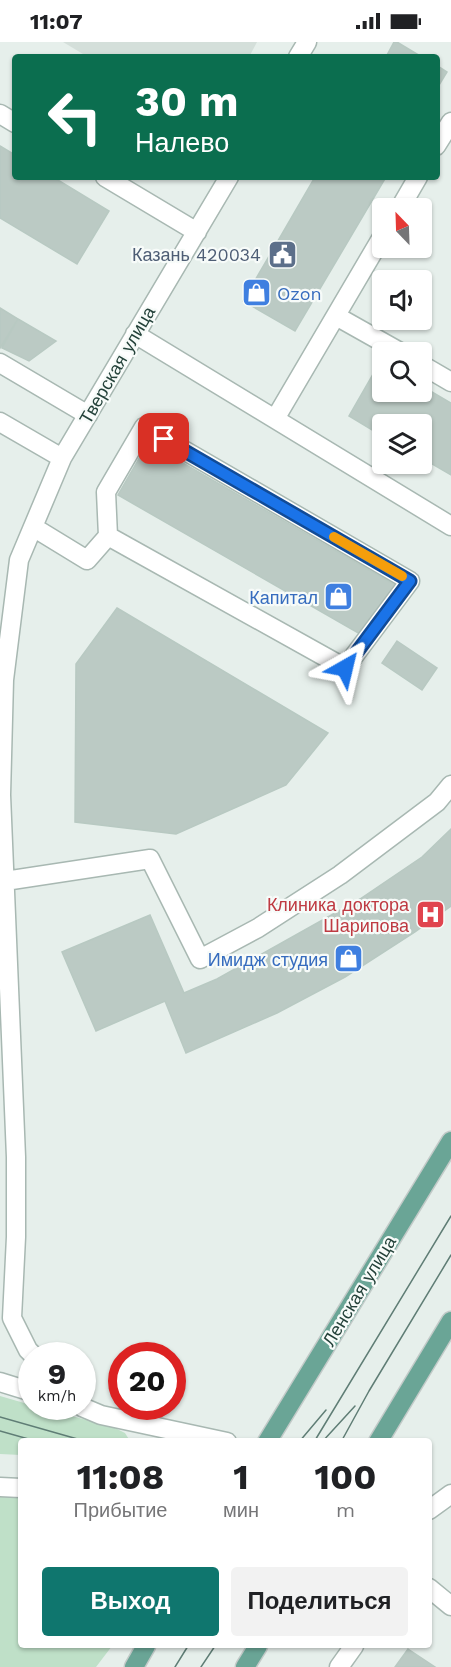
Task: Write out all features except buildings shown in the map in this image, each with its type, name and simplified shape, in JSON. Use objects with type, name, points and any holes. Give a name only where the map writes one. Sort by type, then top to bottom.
[{"type":"main road","name":"Ленская улица","points":[[269,1438],[451,1138]]},
{"type":"main road","points":[[380,1438],[451,1321]]},
{"type":"main road","points":[[134,1667],[145,1648]]},
{"type":"main road","points":[[245,1667],[257,1648]]},
{"type":"street","points":[[440,140],[451,122]]},
{"type":"street","points":[[110,180],[197,232]]},
{"type":"street","name":"Тверская улица","points":[[24,1342],[12,1318],[11,1227],[16,1157],[0,795],[4,680],[19,560],[62,458],[227,180]]},
{"type":"street","points":[[406,198],[416,180]]},
{"type":"street","points":[[275,418],[372,254]]},
{"type":"street","points":[[336,316],[382,342]]},
{"type":"street","points":[[135,333],[451,526]]},
{"type":"street","points":[[0,363],[87,415]]},
{"type":"street","points":[[432,371],[451,382]]},
{"type":"street","points":[[0,422],[62,458]]},
{"type":"street","points":[[33,528],[87,560],[108,536],[106,492],[144,427],[410,581],[345,668],[108,536]]},
{"type":"street","points":[[5,881],[150,859],[200,958],[258,928],[340,875],[437,802],[451,785]]},
{"type":"street","points":[[0,1248],[11,1227]]},
{"type":"street","points":[[0,1382],[18,1388]]},
{"type":"street","points":[[96,1412],[208,1438]]},
{"type":"street","points":[[0,1486],[18,1488]]},
{"type":"street","points":[[432,1508],[451,1494]]},
{"type":"street","points":[[432,1590],[451,1606]]},
{"type":"street","points":[[339,1667],[353,1648]]},
{"type":"shaded area","points":[[63,42],[257,42],[251,54],[83,54]]},
{"type":"green space","points":[[0,1396],[18,1401],[18,1420],[86,1420],[115,1428],[125,1433],[128,1438],[18,1438],[18,1455],[0,1454]]},
{"type":"green space","points":[[0,1496],[18,1498],[18,1648],[110,1648],[96,1667],[0,1667]]},
{"type":"tram line","points":[[316,1438],[451,1216]]},
{"type":"tram line","points":[[343,1438],[451,1255]]},
{"type":"tram line","points":[[326,1438],[355,1406]]},
{"type":"tram line","points":[[302,1438],[326,1410]]},
{"type":"tram line","points":[[0,1417],[74,1438]]},
{"type":"tram line","points":[[0,1431],[25,1438]]},
{"type":"tram line","points":[[175,1667],[187,1648]]},
{"type":"tram line","points":[[201,1667],[214,1648]]},
{"type":"slow traffic","points":[[334,537],[402,576]]},
{"type":"place","name":"Казань 420034","points":[[282,254]]},
{"type":"place","name":"Ozon","points":[[256,293]]},
{"type":"place","name":"Капитал","points":[[339,597]]},
{"type":"place","name":"Клиника доктора Шарипова","points":[[430,914]]},
{"type":"place","name":"Имидж студия","points":[[349,959]]},
{"type":"route","points":[[164,439],[410,581],[345,668]]}]
